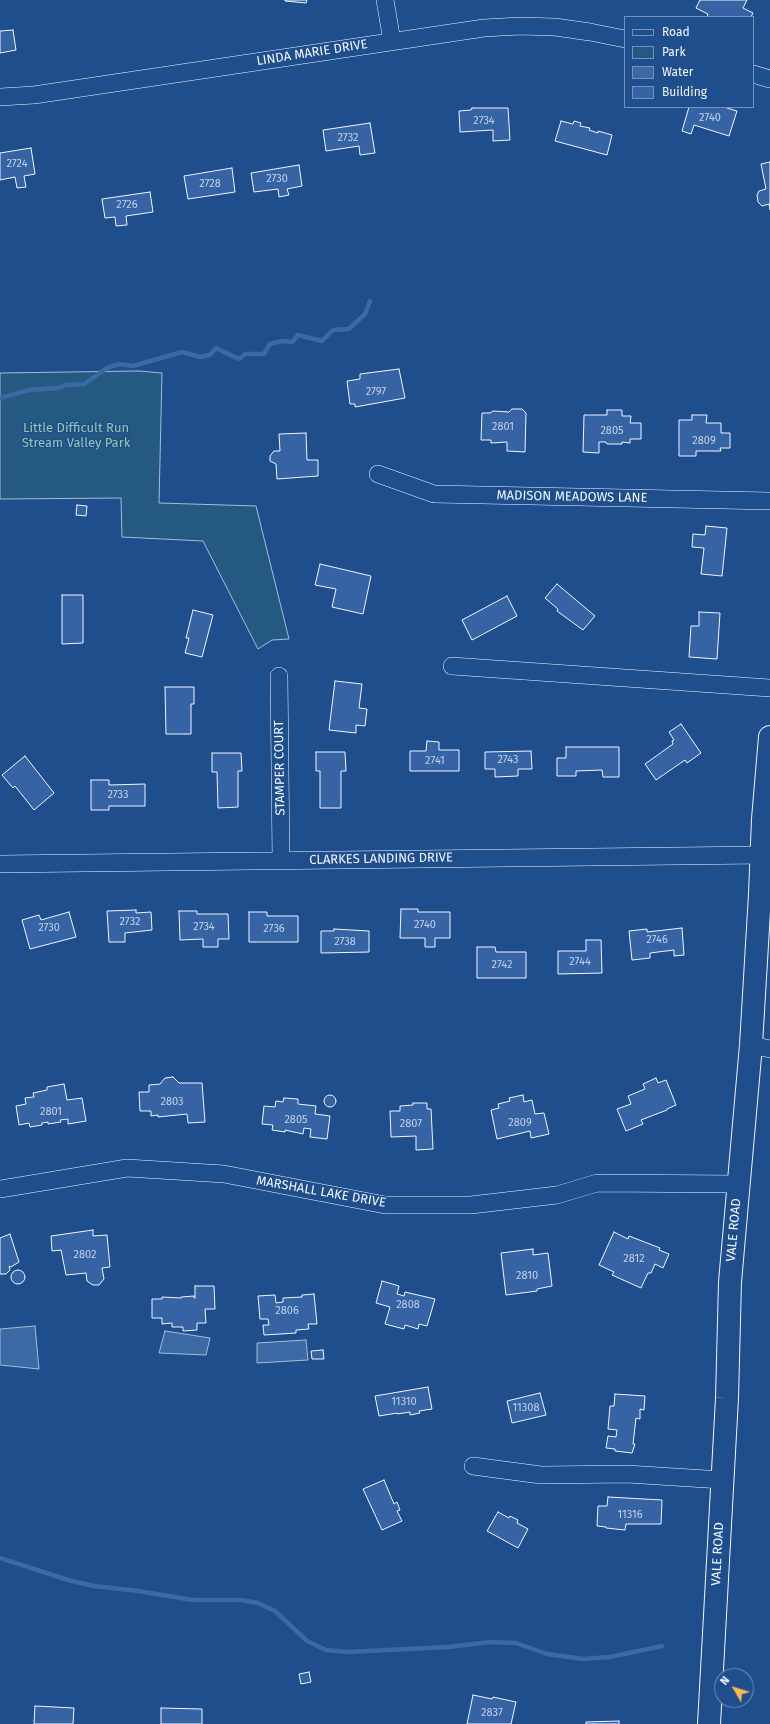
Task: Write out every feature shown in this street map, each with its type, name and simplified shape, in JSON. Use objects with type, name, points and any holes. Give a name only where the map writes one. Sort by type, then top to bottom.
[{"type":"main road","name":"VALE ROAD","points":[[709,1724],[727,1398],[730,1282],[738,1184],[760,1047],[761,854],[770,737]]},
{"type":"street","points":[[385,0],[392,41]]},
{"type":"street","name":"LINDA MARIE DRIVE","points":[[0,97],[34,95],[484,28],[520,26],[569,29],[624,39]]},
{"type":"street","points":[[754,74],[770,79]]},
{"type":"street","name":"MADISON MEADOWS LANE","points":[[378,474],[434,494],[770,501]]},
{"type":"street","points":[[452,666],[770,688]]},
{"type":"street","name":"STAMPER COURT","points":[[279,676],[281,860]]},
{"type":"street","name":"CLARKES LANDING DRIVE","points":[[0,864],[761,854]]},
{"type":"street","name":"MARSHALL LAKE DRIVE","points":[[0,1189],[127,1168],[224,1174],[385,1205],[471,1205],[557,1195],[597,1183],[641,1185],[738,1184]]},
{"type":"street","points":[[473,1466],[541,1475],[627,1474],[722,1480]]},
{"type":"green space","name":"Little Difficult Run Stream Valley Park","points":[[139,371],[162,373],[159,503],[256,506],[289,639],[272,640],[258,649],[203,541],[122,537],[121,498],[0,499],[0,373]]},
{"type":"water","points":[[35,1326],[39,1369],[0,1365],[0,1329]]},
{"type":"water","points":[[165,1331],[210,1338],[206,1355],[159,1353]]},
{"type":"water","points":[[306,1340],[308,1360],[257,1363],[257,1343]]},
{"type":"building","points":[[285,0],[307,0],[306,3]]},
{"type":"building","points":[[700,0],[747,0],[743,8],[753,13],[752,16],[707,16],[708,14],[696,8]]},
{"type":"building","points":[[13,30],[16,50],[0,53],[0,31]]},
{"type":"building","points":[[472,108],[508,108],[510,140],[493,141],[493,130],[460,132],[459,111],[471,110]]},
{"type":"building","points":[[689,108],[727,108],[737,111],[729,136],[694,125],[691,134],[682,131]]},
{"type":"building","points":[[561,121],[573,124],[574,121],[581,123],[580,126],[590,128],[589,130],[612,135],[607,155],[555,141]]},
{"type":"building","points":[[370,123],[375,153],[360,155],[359,146],[326,151],[323,130]]},
{"type":"building","points":[[31,148],[35,174],[24,176],[26,187],[17,188],[15,177],[0,180],[0,153]]},
{"type":"building","points":[[770,162],[770,210],[769,204],[762,206],[758,202],[757,195],[759,191],[766,189],[761,164]]},
{"type":"building","points":[[299,165],[302,186],[287,189],[289,195],[279,197],[278,189],[254,192],[251,173]]},
{"type":"building","points":[[232,168],[235,192],[188,199],[184,176]]},
{"type":"building","points":[[150,192],[153,212],[126,216],[127,225],[116,226],[115,217],[105,218],[102,199]]},
{"type":"building","points":[[399,369],[405,398],[355,407],[355,404],[350,404],[347,381],[360,379],[360,374]]},
{"type":"building","points":[[512,409],[522,409],[526,413],[525,452],[507,451],[507,442],[491,443],[491,440],[481,440],[482,413],[490,413],[493,411],[509,412]]},
{"type":"building","points":[[607,410],[622,410],[622,416],[631,416],[630,423],[641,423],[641,439],[630,439],[630,443],[622,442],[622,444],[607,444],[606,442],[599,442],[599,453],[583,452],[584,415],[607,415]]},
{"type":"building","points":[[692,415],[707,415],[706,423],[721,423],[721,433],[730,433],[730,448],[720,448],[721,451],[696,451],[696,456],[679,456],[679,420],[692,420]]},
{"type":"building","points":[[306,433],[307,460],[318,460],[318,476],[277,479],[276,464],[270,461],[270,456],[274,451],[280,451],[279,434]]},
{"type":"building","points":[[77,505],[87,506],[86,516],[76,515]]},
{"type":"building","points":[[706,526],[727,528],[722,576],[701,574],[704,548],[692,547],[693,534],[705,535]]},
{"type":"building","points":[[320,564],[371,576],[363,614],[332,607],[336,589],[315,585]]},
{"type":"building","points":[[557,584],[595,616],[583,630],[557,611],[558,609],[545,598]]},
{"type":"building","points":[[62,595],[83,595],[83,643],[62,644]]},
{"type":"building","points":[[507,596],[517,616],[472,640],[462,620]]},
{"type":"building","points":[[193,610],[213,615],[202,657],[185,653],[189,638],[186,638]]},
{"type":"building","points":[[699,612],[720,613],[717,659],[689,657],[691,626],[699,626]]},
{"type":"building","points":[[335,681],[362,684],[359,708],[367,709],[365,726],[356,725],[356,733],[329,730]]},
{"type":"building","points":[[165,687],[194,687],[194,704],[191,704],[191,734],[166,734]]},
{"type":"building","points":[[681,724],[701,753],[687,763],[685,760],[656,780],[645,764],[673,744],[672,741],[674,740],[669,732]]},
{"type":"building","points":[[427,741],[439,742],[439,750],[459,750],[459,771],[410,771],[410,751],[426,751]]},
{"type":"building","points":[[566,747],[619,747],[619,777],[603,777],[602,770],[576,771],[576,776],[557,776],[557,758],[566,758]]},
{"type":"building","points":[[531,751],[532,769],[518,769],[518,776],[495,777],[495,769],[485,769],[485,752]]},
{"type":"building","points":[[316,752],[345,752],[346,771],[341,771],[341,808],[320,808],[320,771],[316,771]]},
{"type":"building","points":[[212,753],[241,753],[242,771],[238,771],[238,807],[218,808],[217,772],[212,772]]},
{"type":"building","points":[[25,756],[54,793],[34,810],[15,786],[13,788],[2,775]]},
{"type":"building","points":[[91,780],[109,780],[109,785],[145,784],[145,806],[109,806],[109,810],[91,810]]},
{"type":"building","points":[[401,909],[418,909],[418,912],[450,912],[450,938],[435,938],[435,947],[425,947],[425,938],[400,938]]},
{"type":"building","points":[[136,910],[136,913],[151,912],[152,930],[125,933],[125,942],[109,942],[107,911]]},
{"type":"building","points":[[179,911],[197,911],[197,914],[228,914],[229,939],[218,939],[218,947],[203,947],[203,939],[180,940]]},
{"type":"building","points":[[69,912],[76,937],[30,949],[22,920],[39,915],[41,920]]},
{"type":"building","points":[[249,912],[267,912],[267,916],[298,916],[298,942],[249,942]]},
{"type":"building","points":[[682,928],[684,955],[674,956],[674,950],[650,953],[650,958],[632,960],[629,931],[647,929],[647,932]]},
{"type":"building","points":[[334,929],[369,931],[369,952],[321,953],[321,931],[334,931]]},
{"type":"building","points":[[586,940],[601,940],[602,973],[558,974],[558,951],[586,951]]},
{"type":"building","points":[[477,947],[495,947],[496,952],[526,952],[526,978],[477,978]]},
{"type":"building","points":[[173,1077],[179,1083],[202,1083],[205,1122],[188,1123],[187,1114],[158,1117],[158,1115],[151,1116],[151,1111],[140,1111],[139,1092],[149,1092],[149,1085],[160,1084],[165,1078]]},
{"type":"building","points":[[656,1078],[658,1083],[666,1080],[676,1105],[641,1120],[643,1124],[626,1131],[617,1109],[631,1104],[628,1096],[645,1089],[643,1084]]},
{"type":"building","points":[[64,1084],[67,1100],[82,1098],[86,1121],[68,1124],[68,1119],[60,1120],[61,1122],[48,1124],[48,1122],[42,1123],[42,1125],[30,1127],[29,1123],[19,1125],[16,1106],[26,1104],[25,1098],[34,1097],[33,1093],[47,1090],[47,1087]]},
{"type":"building","points":[[332,1095],[335,1096],[335,1106],[328,1107],[325,1106],[324,1099],[325,1096]]},
{"type":"building","points":[[523,1095],[524,1102],[532,1100],[535,1114],[544,1113],[549,1134],[531,1138],[530,1131],[497,1139],[491,1110],[499,1108],[498,1104],[510,1101],[509,1098]]},
{"type":"building","points":[[284,1098],[298,1099],[298,1104],[316,1106],[315,1114],[330,1116],[327,1139],[310,1137],[311,1129],[304,1128],[303,1134],[285,1130],[285,1132],[272,1130],[273,1125],[262,1124],[264,1106],[275,1107],[276,1101],[283,1102]]},
{"type":"building","points":[[413,1103],[427,1103],[427,1109],[431,1109],[433,1149],[416,1150],[416,1136],[391,1137],[390,1111],[400,1111],[400,1106],[413,1105]]},
{"type":"building","points":[[93,1230],[93,1236],[107,1235],[110,1267],[102,1268],[104,1279],[99,1285],[93,1285],[87,1281],[86,1273],[66,1275],[61,1250],[52,1251],[51,1236]]},
{"type":"building","points":[[614,1232],[628,1239],[629,1236],[660,1248],[659,1250],[669,1254],[663,1268],[655,1264],[651,1273],[648,1273],[641,1288],[612,1275],[614,1272],[599,1265]]},
{"type":"building","points":[[10,1234],[19,1262],[11,1267],[9,1266],[10,1270],[6,1274],[0,1274],[0,1238]]},
{"type":"building","points":[[533,1249],[533,1255],[548,1253],[552,1286],[537,1289],[537,1291],[506,1295],[501,1253]]},
{"type":"building","points":[[18,1270],[23,1272],[25,1277],[23,1282],[18,1284],[13,1282],[11,1277],[13,1272]]},
{"type":"building","points":[[382,1281],[399,1286],[397,1294],[404,1296],[405,1292],[435,1299],[427,1326],[419,1324],[418,1329],[405,1325],[404,1329],[385,1324],[390,1307],[376,1303]]},
{"type":"building","points":[[195,1286],[214,1286],[215,1309],[205,1309],[206,1323],[197,1323],[197,1330],[183,1331],[183,1327],[172,1327],[172,1323],[162,1324],[162,1318],[152,1318],[152,1299],[162,1299],[162,1297],[181,1298],[194,1296],[195,1298]]},
{"type":"building","points":[[314,1294],[317,1324],[308,1324],[309,1329],[296,1330],[296,1333],[264,1335],[263,1325],[269,1325],[268,1319],[260,1319],[258,1296],[275,1295],[276,1303],[283,1302],[283,1298],[302,1297],[302,1295]]},
{"type":"building","points":[[323,1350],[324,1359],[312,1359],[311,1351]]},
{"type":"building","points":[[428,1387],[432,1409],[419,1411],[420,1413],[410,1415],[410,1412],[379,1416],[375,1396]]},
{"type":"building","points":[[540,1393],[546,1415],[512,1423],[507,1401]]},
{"type":"building","points":[[615,1394],[645,1396],[644,1410],[640,1409],[640,1419],[636,1418],[633,1444],[635,1444],[632,1453],[615,1451],[615,1449],[606,1448],[608,1436],[616,1437],[617,1430],[608,1429],[610,1406],[614,1406]]},
{"type":"building","points":[[384,1480],[394,1504],[397,1502],[400,1510],[397,1511],[402,1521],[382,1530],[363,1489]]},
{"type":"building","points":[[608,1497],[662,1500],[661,1524],[626,1524],[625,1530],[597,1526],[598,1506],[607,1506]]},
{"type":"building","points":[[498,1512],[509,1518],[510,1516],[518,1520],[517,1523],[528,1529],[518,1548],[487,1531]]},
{"type":"building","points":[[309,1672],[311,1682],[301,1684],[299,1674]]},
{"type":"building","points":[[473,1695],[492,1699],[493,1697],[516,1702],[511,1724],[467,1724]]},
{"type":"building","points":[[35,1706],[74,1708],[73,1724],[34,1724]]},
{"type":"building","points":[[161,1708],[202,1709],[202,1724],[161,1724]]},
{"type":"building","points":[[619,1721],[619,1724],[586,1724],[586,1722]]},
{"type":"waterway","points":[[0,398],[29,390],[59,388],[66,385],[84,384],[107,368],[119,364],[133,366],[182,352],[200,357],[210,355],[216,348],[239,359],[245,354],[264,354],[270,344],[282,341],[292,342],[298,335],[322,341],[333,330],[349,329],[365,314],[370,301]]},
{"type":"waterway","points":[[0,1558],[68,1580],[94,1586],[138,1591],[193,1600],[241,1600],[258,1603],[275,1611],[307,1641],[326,1650],[348,1652],[448,1647],[490,1642],[516,1643],[547,1654],[583,1659],[610,1657],[662,1646]]}]
